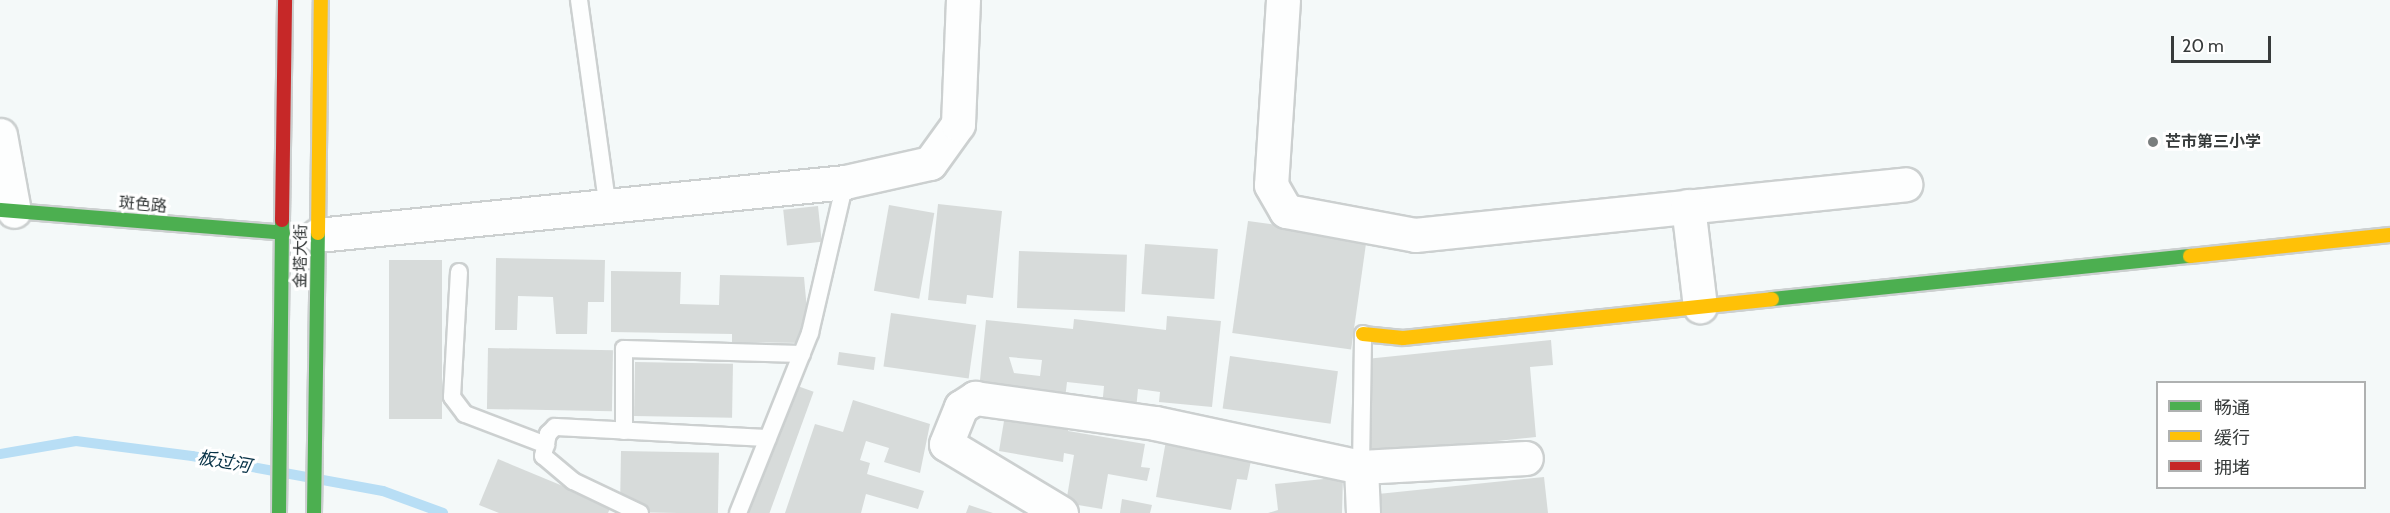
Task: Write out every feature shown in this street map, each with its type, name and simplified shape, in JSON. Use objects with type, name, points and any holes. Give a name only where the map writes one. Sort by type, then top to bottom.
[{"type":"main road","name":"金塔大街","points":[[279,513],[285,0]]},
{"type":"main road","name":"金塔大街","points":[[314,513],[321,0]]},
{"type":"main road","name":"斑色路","points":[[7,211],[283,233]]},
{"type":"main road","points":[[1363,334],[1403,338],[2390,235]]},
{"type":"street","points":[[318,235],[608,208],[845,182],[930,163],[958,124],[963,0]]},
{"type":"street","points":[[1283,0],[1270,185],[1286,211],[1415,235],[1905,184]]},
{"type":"street","points":[[0,135],[7,211]]},
{"type":"street","points":[[1688,206],[1700,306]]},
{"type":"street","points":[[1061,513],[946,444],[961,407],[975,398],[1155,423],[1360,467],[1526,458]]},
{"type":"street","points":[[1360,467],[1363,513]]},
{"type":"lane","points":[[579,0],[608,208]]},
{"type":"lane","points":[[738,513],[802,354],[845,182]]},
{"type":"lane","points":[[459,272],[452,397],[465,414],[546,445]]},
{"type":"lane","points":[[1360,467],[1363,334]]},
{"type":"lane","points":[[624,431],[624,349],[802,354]]},
{"type":"lane","points":[[640,513],[573,481],[543,456],[555,428],[768,438]]},
{"type":"building","points":[[938,204],[1002,211],[993,298],[967,295],[966,304],[928,300]]},
{"type":"building","points":[[889,205],[934,213],[919,299],[874,291]]},
{"type":"building","points":[[818,206],[822,242],[787,245],[783,210]]},
{"type":"building","points":[[1248,221],[1367,238],[1351,350],[1232,333]]},
{"type":"building","points":[[1145,244],[1218,249],[1214,299],[1142,294]]},
{"type":"building","points":[[1019,251],[1127,255],[1125,312],[1017,308]]},
{"type":"building","points":[[496,258],[605,260],[604,302],[588,302],[587,334],[556,334],[553,297],[518,296],[517,330],[495,330]]},
{"type":"building","points":[[389,260],[442,260],[442,419],[389,419]]},
{"type":"building","points":[[611,271],[681,272],[680,304],[719,305],[720,275],[804,277],[810,343],[732,342],[732,334],[611,332]]},
{"type":"building","points":[[891,313],[976,325],[969,378],[883,366]]},
{"type":"building","points":[[1167,316],[1221,321],[1212,407],[1159,402],[1160,392],[1138,389],[1136,410],[1102,407],[1104,386],[1067,382],[1065,399],[979,390],[986,320],[1073,329],[1074,319],[1166,330]],"holes":[[[1009,357],[1042,360],[1040,376],[1014,373]]]},
{"type":"building","points":[[1551,340],[1553,365],[1530,367],[1536,437],[1371,454],[1366,359]]},
{"type":"building","points":[[488,348],[613,350],[612,411],[487,409]]},
{"type":"building","points":[[839,352],[876,357],[874,370],[837,365]]},
{"type":"building","points":[[1230,356],[1338,371],[1331,424],[1223,408]]},
{"type":"building","points":[[635,362],[733,364],[732,418],[634,416]]},
{"type":"building","points":[[792,384],[814,392],[770,513],[745,513]]},
{"type":"building","points":[[853,400],[930,424],[920,473],[884,462],[889,448],[866,441],[860,460],[870,463],[867,474],[924,491],[918,509],[866,494],[861,513],[785,513],[815,424],[843,432]]},
{"type":"building","points":[[1006,409],[1070,420],[1068,431],[1145,444],[1141,467],[1150,468],[1147,481],[1108,474],[1102,509],[1066,503],[1074,455],[1064,453],[1063,462],[999,451]]},
{"type":"building","points":[[1167,435],[1253,451],[1247,480],[1237,479],[1231,510],[1156,497]]},
{"type":"building","points":[[621,451],[719,453],[718,513],[620,512]]},
{"type":"building","points":[[498,459],[611,506],[608,513],[499,513],[479,505]]},
{"type":"building","points":[[1343,477],[1342,513],[1268,513],[1278,510],[1275,484]]},
{"type":"building","points":[[1544,477],[1548,513],[1380,513],[1378,494]]},
{"type":"building","points":[[1122,499],[1152,505],[1150,513],[1120,513]]},
{"type":"building","points":[[969,505],[993,513],[966,513]]},
{"type":"waterway","name":"板过河","points":[[0,454],[76,441],[192,456],[383,491],[443,513]]},
{"type":"traffic: fast","points":[[0,210],[283,233]]},
{"type":"traffic: fast","points":[[279,513],[282,220]]},
{"type":"traffic: fast","points":[[314,513],[318,233]]},
{"type":"traffic: fast","points":[[1772,299],[2190,256]]},
{"type":"traffic: slow","points":[[318,233],[321,0]]},
{"type":"traffic: slow","points":[[2190,256],[2390,235]]},
{"type":"traffic: slow","points":[[1363,334],[1403,338],[1772,299]]},
{"type":"traffic: jam","points":[[282,220],[285,0]]},
{"type":"place","name":"芒市第三小学","points":[[2153,142]]}]
